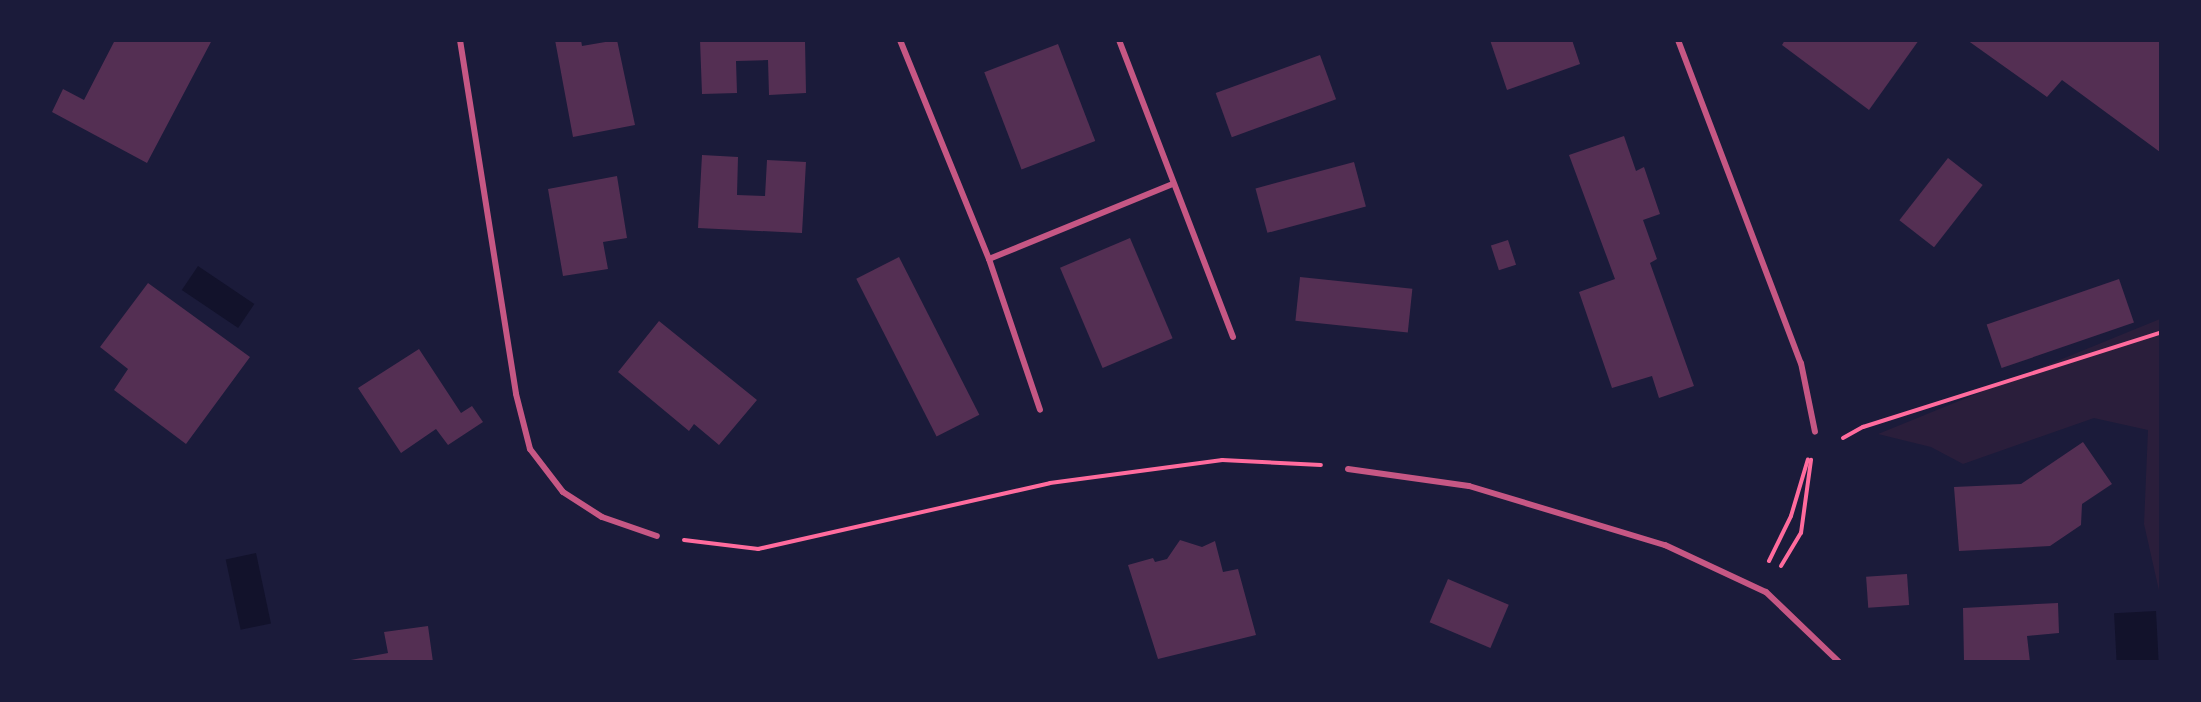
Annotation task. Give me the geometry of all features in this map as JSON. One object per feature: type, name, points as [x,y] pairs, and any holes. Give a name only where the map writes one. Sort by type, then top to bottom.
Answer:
[{"type":"street","points":[[460,40],[516,394],[530,449],[563,492],[602,517],[657,536]]},
{"type":"street","points":[[900,40],[989,259],[1040,410]]},
{"type":"street","points":[[1119,40],[1233,338]]},
{"type":"street","points":[[1678,40],[1801,363],[1815,432]]},
{"type":"street","points":[[989,259],[1173,184]]},
{"type":"street","points":[[1348,469],[1480,489],[1665,545],[1766,592],[1839,662]]},
{"type":"path","points":[[1832,445],[1863,427],[2160,333]]},
{"type":"path","points":[[1755,587],[1791,516],[1815,432]]},
{"type":"path","points":[[1766,592],[1801,533],[1815,432]]},
{"type":"path","points":[[657,536],[758,549],[1050,483],[1222,460],[1295,462],[1348,469]]},
{"type":"shaded area","points":[[198,266],[254,304],[238,328],[182,290]]},
{"type":"shaded area","points":[[2160,319],[2160,595],[2144,524],[2148,430],[2094,418],[1963,464],[1931,447],[1878,434]]},
{"type":"shaded area","points":[[256,553],[271,623],[241,630],[226,559]]},
{"type":"shaded area","points":[[2156,611],[2159,661],[2117,662],[2114,613]]},
{"type":"building","points":[[115,40],[212,40],[147,163],[52,112],[63,89],[84,100]]},
{"type":"building","points":[[555,40],[581,40],[582,46],[617,40],[635,125],[573,137]]},
{"type":"building","points":[[700,40],[805,40],[806,93],[769,95],[768,60],[736,61],[737,93],[702,94]]},
{"type":"building","points":[[1490,40],[1572,40],[1580,64],[1507,90]]},
{"type":"building","points":[[1785,40],[1919,40],[1869,110],[1782,45]]},
{"type":"building","points":[[1967,40],[2160,40],[2160,152],[2062,80],[2047,97]]},
{"type":"building","points":[[1058,44],[1095,141],[1022,169],[984,72]]},
{"type":"building","points":[[1320,55],[1336,99],[1232,137],[1216,93]]},
{"type":"building","points":[[1624,136],[1636,171],[1644,167],[1660,214],[1643,220],[1657,259],[1650,263],[1694,386],[1659,398],[1652,376],[1612,388],[1579,292],[1615,279],[1569,155]]},
{"type":"building","points":[[702,155],[738,157],[737,195],[765,196],[767,160],[806,162],[802,233],[698,228]]},
{"type":"building","points":[[1948,158],[1983,185],[1934,247],[1899,220]]},
{"type":"building","points":[[1354,162],[1366,206],[1267,233],[1255,188]]},
{"type":"building","points":[[617,176],[627,238],[603,242],[608,269],[563,276],[548,189]]},
{"type":"building","points":[[1130,238],[1173,338],[1103,368],[1060,268]]},
{"type":"building","points":[[1508,240],[1516,265],[1499,270],[1491,246]]},
{"type":"building","points":[[899,257],[979,415],[937,436],[856,279]]},
{"type":"building","points":[[1300,277],[1412,289],[1408,333],[1295,321]]},
{"type":"building","points":[[2119,279],[2134,322],[2002,368],[1987,325]]},
{"type":"building","points":[[148,283],[250,357],[186,444],[114,390],[128,369],[100,347]]},
{"type":"building","points":[[659,321],[757,400],[719,445],[694,424],[689,431],[618,372]]},
{"type":"building","points":[[419,349],[461,413],[472,406],[483,422],[448,445],[436,429],[401,453],[358,388]]},
{"type":"building","points":[[2083,442],[2112,484],[2082,504],[2081,525],[2050,546],[1959,551],[1954,487],[2021,484]]},
{"type":"building","points":[[1180,540],[1202,547],[1215,541],[1223,572],[1238,569],[1256,635],[1158,659],[1128,565],[1153,558],[1155,562],[1167,559]]},
{"type":"building","points":[[1907,574],[1909,605],[1868,608],[1866,577]]},
{"type":"building","points":[[1448,579],[1509,605],[1490,648],[1430,622]]},
{"type":"building","points":[[2058,603],[2059,633],[2027,636],[2030,662],[1964,662],[1963,608]]},
{"type":"building","points":[[428,626],[433,662],[340,662],[388,653],[384,632]]}]
